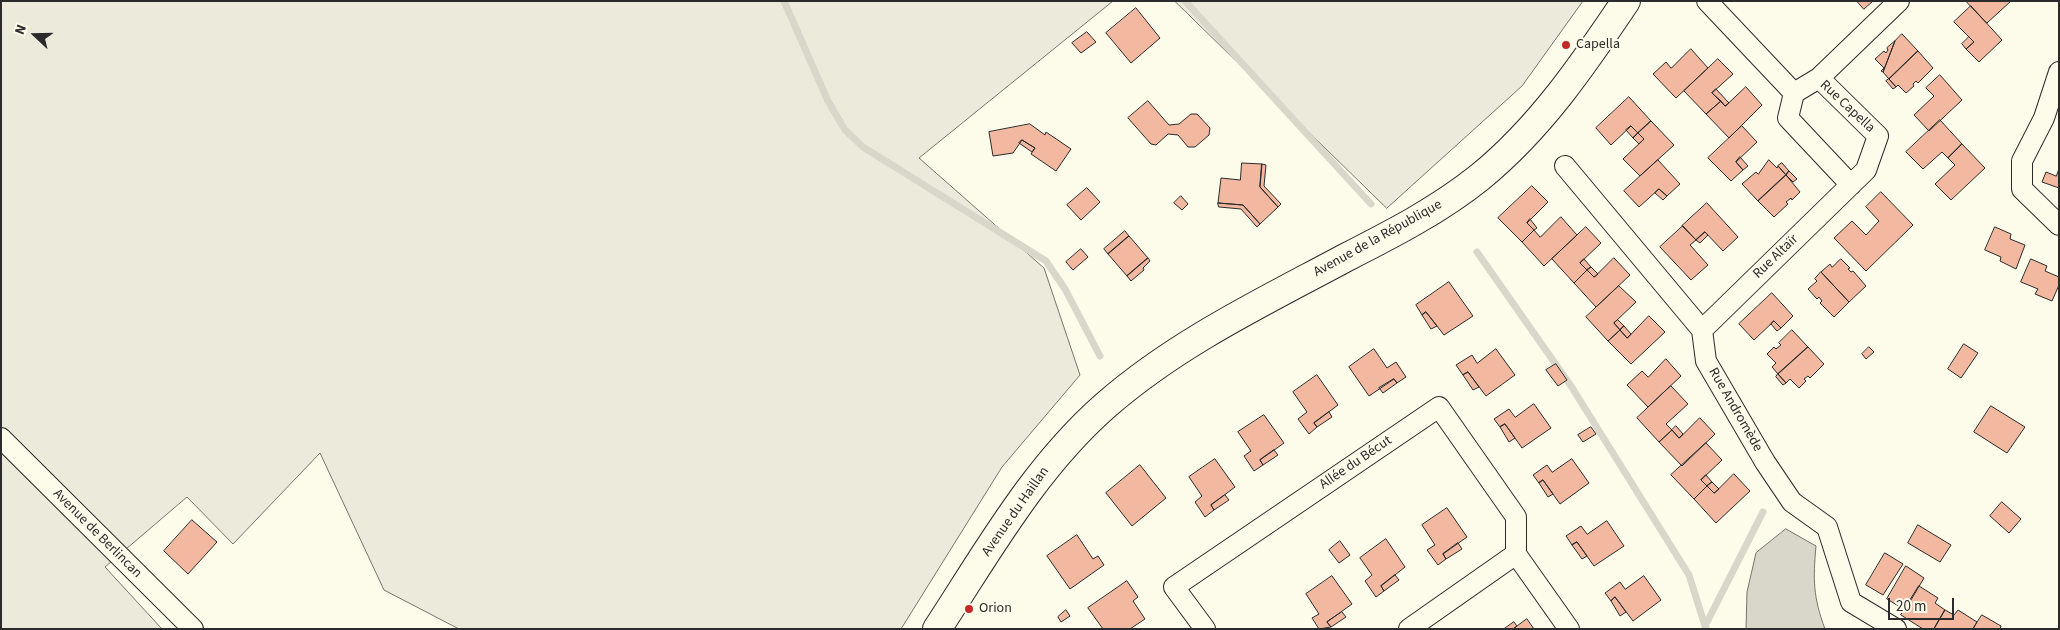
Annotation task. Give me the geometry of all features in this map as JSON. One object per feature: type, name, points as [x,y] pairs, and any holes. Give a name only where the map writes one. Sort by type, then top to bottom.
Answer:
[{"type":"street","name":"Avenue de la République","points":[[1107,405],[1181,349],[1222,324],[1419,219],[1480,177],[1514,146],[1558,97],[1626,1]]},
{"type":"street","points":[[1707,1],[1794,93],[1788,118],[1850,185]]},
{"type":"street","points":[[1819,78],[1899,1]]},
{"type":"street","points":[[2059,72],[2044,118],[2022,161],[2022,189],[2059,225]]},
{"type":"street","name":"Rue Capella","points":[[1794,93],[1819,78],[1878,136],[1866,170],[1850,185]]},
{"type":"street","points":[[1565,166],[1702,330]]},
{"type":"street","name":"Rue Altaïr","points":[[1702,330],[1850,185]]},
{"type":"street","name":"Rue Andromède","points":[[1702,330],[1706,361],[1765,462],[1792,502],[1827,527],[1851,602],[1896,629]]},
{"type":"street","name":"Avenue du Haillan","points":[[937,629],[1031,486],[1074,436],[1107,405]]},
{"type":"street","name":"Allée du Bécut","points":[[1205,629],[1174,587],[1439,408],[1516,516],[1516,554]]},
{"type":"street","name":"Avenue de Berlincan","points":[[1,438],[193,629]]},
{"type":"street","points":[[1409,629],[1516,554],[1569,629]]},
{"type":"shaded area","points":[[1,1],[1113,1],[919,158],[1044,268],[1080,375],[1002,467],[901,629],[459,629],[384,590],[320,453],[233,544],[187,497],[105,567],[162,629],[1,629]]},
{"type":"shaded area","points":[[1175,1],[1583,1],[1522,86],[1387,208]]},
{"type":"shaded area","points":[[1786,529],[1816,546],[1815,588],[1818,607],[1825,629],[1746,629],[1747,592],[1756,553]]},
{"type":"building","points":[[1857,1],[1873,1],[1864,9]]},
{"type":"building","points":[[1966,1],[2011,1],[1987,23]]},
{"type":"building","points":[[1971,6],[2002,40],[1979,62],[1966,49],[1974,42],[1954,22]]},
{"type":"building","points":[[1136,8],[1160,38],[1131,63],[1106,33]]},
{"type":"building","points":[[1087,32],[1096,42],[1081,53],[1072,43]]},
{"type":"building","points":[[1902,34],[1918,51],[1889,79],[1883,72],[1895,41]]},
{"type":"building","points":[[1969,37],[1974,42],[1966,49],[1962,44]]},
{"type":"building","points":[[1895,41],[1883,72],[1881,71],[1884,68],[1875,59],[1884,51],[1886,53],[1887,48]]},
{"type":"building","points":[[1691,49],[1708,68],[1676,98],[1653,74],[1666,62],[1671,68]]},
{"type":"building","points":[[1918,51],[1933,68],[1918,83],[1916,81],[1913,84],[1914,86],[1906,93],[1898,85],[1896,87],[1889,79]]},
{"type":"building","points":[[1718,59],[1733,74],[1712,93],[1721,101],[1706,114],[1684,91]]},
{"type":"building","points":[[1940,75],[1962,100],[1929,131],[1914,115],[1934,96],[1926,88]]},
{"type":"building","points":[[1889,79],[1896,87],[1893,89],[1886,81]]},
{"type":"building","points":[[1746,87],[1762,105],[1729,138],[1706,114],[1721,101],[1725,106]]},
{"type":"building","points":[[1716,89],[1729,103],[1725,106],[1712,93]]},
{"type":"building","points":[[1629,97],[1651,121],[1638,133],[1631,126],[1611,145],[1596,128]]},
{"type":"building","points":[[1148,101],[1169,125],[1179,124],[1191,114],[1197,114],[1210,128],[1209,135],[1195,147],[1188,147],[1178,135],[1168,134],[1156,145],[1151,144],[1128,118]]},
{"type":"building","points":[[1940,120],[1962,144],[1948,158],[1942,152],[1923,169],[1906,152]]},
{"type":"building","points":[[1651,121],[1674,145],[1640,176],[1623,159],[1644,139],[1638,133]]},
{"type":"building","points":[[1030,124],[1045,135],[1046,132],[1071,149],[1056,171],[1031,154],[1035,148],[1022,140],[1013,153],[993,156],[989,132]]},
{"type":"building","points":[[1631,126],[1638,133],[1633,138],[1626,130]]},
{"type":"building","points":[[1742,126],[1757,142],[1736,162],[1743,170],[1731,181],[1708,158]]},
{"type":"building","points":[[1638,133],[1644,139],[1639,144],[1633,138]]},
{"type":"building","points":[[1022,140],[1035,148],[1032,152],[1019,143]]},
{"type":"building","points":[[1962,144],[1985,168],[1951,200],[1935,184],[1955,165],[1948,158]]},
{"type":"building","points":[[1740,157],[1748,166],[1743,170],[1736,162]]},
{"type":"building","points":[[1658,160],[1680,184],[1667,196],[1659,189],[1639,207],[1624,191]]},
{"type":"building","points":[[1769,160],[1786,175],[1758,201],[1742,184],[1756,172],[1758,174]]},
{"type":"building","points":[[1242,163],[1262,164],[1260,187],[1278,207],[1260,224],[1243,205],[1218,203],[1221,178],[1240,180]]},
{"type":"building","points":[[1782,163],[1789,171],[1786,175],[1778,166]]},
{"type":"building","points":[[1262,164],[1266,165],[1264,186],[1281,204],[1278,207],[1260,187]]},
{"type":"building","points":[[2059,169],[2059,188],[2042,182],[2046,172],[2056,176]]},
{"type":"building","points":[[1789,171],[1797,179],[1793,182],[1786,175]]},
{"type":"building","points":[[1786,175],[1800,192],[1792,200],[1791,198],[1786,202],[1788,204],[1774,217],[1758,201]]},
{"type":"building","points":[[1532,186],[1548,202],[1527,223],[1534,230],[1522,242],[1498,218]]},
{"type":"building","points":[[1087,188],[1100,202],[1081,220],[1067,205]]},
{"type":"building","points":[[1659,189],[1667,196],[1663,200],[1655,193]]},
{"type":"building","points":[[1881,192],[1913,225],[1866,271],[1834,238],[1852,221],[1866,235],[1879,221],[1866,207]]},
{"type":"building","points":[[1181,196],[1188,204],[1182,210],[1174,203]]},
{"type":"building","points":[[1218,203],[1243,205],[1260,224],[1257,227],[1241,209],[1219,207]]},
{"type":"building","points":[[1707,203],[1738,237],[1723,251],[1705,232],[1696,240],[1682,226]]},
{"type":"building","points":[[1561,217],[1577,235],[1544,266],[1522,242],[1534,230],[1540,237]]},
{"type":"building","points":[[1530,219],[1537,228],[1534,230],[1527,223]]},
{"type":"building","points":[[1683,226],[1696,240],[1690,245],[1708,265],[1691,280],[1660,247]]},
{"type":"building","points":[[1586,227],[1601,243],[1580,263],[1587,270],[1574,283],[1552,259]]},
{"type":"building","points":[[1995,227],[2011,234],[2010,239],[2025,245],[2016,269],[2000,261],[2001,257],[1985,250]]},
{"type":"building","points":[[1125,231],[1129,236],[1108,254],[1104,249]]},
{"type":"building","points":[[1705,232],[1708,235],[1700,243],[1696,240]]},
{"type":"building","points":[[1129,236],[1148,258],[1127,276],[1108,254]]},
{"type":"building","points":[[1081,249],[1088,257],[1073,270],[1066,262]]},
{"type":"building","points":[[1148,258],[1150,261],[1143,268],[1144,270],[1131,281],[1127,276]]},
{"type":"building","points":[[1614,258],[1630,275],[1596,307],[1574,283],[1587,270],[1594,277]]},
{"type":"building","points":[[1584,259],[1591,267],[1587,270],[1580,263]]},
{"type":"building","points":[[1841,259],[1850,268],[1848,269],[1851,272],[1853,271],[1866,286],[1849,302],[1821,272],[1830,264],[1832,267]]},
{"type":"building","points":[[2031,259],[2047,266],[2045,271],[2059,277],[2059,285],[2052,301],[2035,294],[2038,289],[2021,282]]},
{"type":"building","points":[[1591,267],[1598,274],[1594,277],[1587,270]]},
{"type":"building","points":[[1821,272],[1849,302],[1834,317],[1820,303],[1822,301],[1819,297],[1817,299],[1808,289],[1817,281],[1815,279]]},
{"type":"building","points":[[1449,282],[1473,316],[1444,335],[1426,312],[1422,315],[1416,305]]},
{"type":"building","points":[[1619,286],[1636,302],[1614,323],[1620,330],[1608,341],[1586,317]]},
{"type":"building","points":[[1772,293],[1793,316],[1781,328],[1774,321],[1754,340],[1739,324]]},
{"type":"building","points":[[1426,312],[1437,326],[1431,329],[1422,315]]},
{"type":"building","points":[[1649,316],[1665,332],[1631,364],[1608,341],[1620,330],[1627,338]]},
{"type":"building","points":[[1618,320],[1624,326],[1620,330],[1614,323]]},
{"type":"building","points":[[1774,321],[1781,328],[1777,331],[1771,324]]},
{"type":"building","points":[[1624,326],[1631,334],[1627,338],[1620,330]]},
{"type":"building","points":[[1792,330],[1808,347],[1778,374],[1772,367],[1776,363],[1767,354],[1774,347],[1776,349],[1781,345],[1779,343]]},
{"type":"building","points":[[1964,344],[1978,353],[1961,378],[1948,369]]},
{"type":"building","points":[[1808,347],[1824,364],[1810,378],[1808,376],[1804,379],[1806,381],[1799,388],[1790,379],[1786,383],[1778,374]]},
{"type":"building","points":[[1869,347],[1874,352],[1866,359],[1862,354]]},
{"type":"building","points":[[1374,349],[1387,368],[1396,362],[1406,377],[1397,383],[1394,379],[1369,396],[1349,367]]},
{"type":"building","points":[[1496,349],[1515,375],[1486,396],[1468,372],[1463,375],[1456,365],[1472,355],[1477,363]]},
{"type":"building","points":[[1666,359],[1681,376],[1648,407],[1627,385],[1642,371],[1648,377]]},
{"type":"building","points":[[1556,364],[1567,380],[1558,386],[1546,370]]},
{"type":"building","points":[[1468,372],[1479,387],[1473,390],[1463,375]]},
{"type":"building","points":[[1778,374],[1786,383],[1783,385],[1776,377]]},
{"type":"building","points":[[1317,375],[1338,405],[1314,423],[1317,427],[1309,434],[1298,419],[1307,412],[1293,392]]},
{"type":"building","points":[[1394,379],[1397,383],[1383,393],[1379,388]]},
{"type":"building","points":[[1671,386],[1688,404],[1666,424],[1672,430],[1659,442],[1637,418]]},
{"type":"building","points":[[1534,404],[1551,428],[1522,448],[1505,424],[1500,427],[1494,419],[1509,409],[1515,417]]},
{"type":"building","points":[[1991,406],[2025,427],[2007,453],[1974,432]]},
{"type":"building","points":[[1329,412],[1332,417],[1317,427],[1314,423]]},
{"type":"building","points":[[1264,415],[1284,443],[1260,460],[1263,465],[1254,471],[1244,456],[1251,451],[1238,432]]},
{"type":"building","points":[[1700,418],[1715,434],[1682,466],[1659,442],[1672,430],[1679,438]]},
{"type":"building","points":[[1505,424],[1515,438],[1509,442],[1500,427]]},
{"type":"building","points":[[1676,426],[1683,434],[1679,438],[1672,430]]},
{"type":"building","points":[[1591,427],[1596,434],[1583,442],[1578,435]]},
{"type":"building","points":[[1706,443],[1722,460],[1701,480],[1707,486],[1694,499],[1671,475]]},
{"type":"building","points":[[1274,450],[1278,455],[1263,465],[1260,460]]},
{"type":"building","points":[[1215,459],[1235,487],[1211,505],[1214,510],[1205,517],[1195,502],[1202,496],[1189,477]]},
{"type":"building","points":[[1572,459],[1589,483],[1560,504],[1543,480],[1539,483],[1533,475],[1547,465],[1552,472]]},
{"type":"building","points":[[1140,465],[1166,498],[1132,526],[1106,493]]},
{"type":"building","points":[[1734,474],[1750,491],[1716,523],[1694,499],[1707,486],[1714,493]]},
{"type":"building","points":[[1706,475],[1712,482],[1707,486],[1701,480]]},
{"type":"building","points":[[1543,480],[1553,494],[1548,497],[1539,483]]},
{"type":"building","points":[[1712,482],[1719,489],[1714,493],[1707,486]]},
{"type":"building","points":[[1225,495],[1229,500],[1214,510],[1211,505]]},
{"type":"building","points":[[2002,502],[2021,519],[2009,533],[1990,516]]},
{"type":"building","points":[[1447,508],[1467,537],[1443,554],[1446,559],[1438,565],[1427,550],[1435,545],[1422,525]]},
{"type":"building","points":[[192,520],[217,542],[188,574],[164,551]]},
{"type":"building","points":[[1607,521],[1624,546],[1594,566],[1577,542],[1572,545],[1566,536],[1581,526],[1587,534]]},
{"type":"building","points":[[1918,525],[1951,545],[1940,562],[1908,543]]},
{"type":"building","points":[[1077,535],[1093,559],[1098,556],[1104,565],[1070,589],[1047,556]]},
{"type":"building","points":[[1386,539],[1405,567],[1381,586],[1384,591],[1376,597],[1365,581],[1372,575],[1360,558]]},
{"type":"building","points":[[1340,541],[1350,555],[1339,563],[1329,550]]},
{"type":"building","points":[[1577,542],[1587,556],[1582,559],[1572,545]]},
{"type":"building","points":[[1458,543],[1462,549],[1446,559],[1443,554]]},
{"type":"building","points":[[1885,553],[1903,564],[1883,595],[1866,585]]},
{"type":"building","points":[[1906,566],[1924,578],[1905,610],[1887,599]]},
{"type":"building","points":[[1395,575],[1399,580],[1384,591],[1381,586]]},
{"type":"building","points":[[1332,576],[1352,604],[1327,622],[1331,627],[1319,629],[1312,618],[1319,614],[1306,594]]},
{"type":"building","points":[[1644,576],[1661,600],[1633,621],[1615,597],[1611,601],[1605,593],[1620,582],[1625,589]]},
{"type":"building","points":[[1127,581],[1138,597],[1133,601],[1145,619],[1130,629],[1103,629],[1088,608]]},
{"type":"building","points":[[1919,586],[1938,598],[1935,603],[1945,610],[1934,629],[1923,629],[1901,615]]},
{"type":"building","points":[[1615,597],[1626,612],[1620,616],[1611,601]]},
{"type":"building","points":[[1066,610],[1070,616],[1061,622],[1058,617]]},
{"type":"building","points":[[1945,610],[1954,615],[1958,610],[1977,622],[1973,629],[1934,629]]},
{"type":"building","points":[[1342,612],[1346,617],[1331,627],[1327,622]]},
{"type":"building","points":[[1982,615],[2001,626],[2000,629],[1973,629]]},
{"type":"building","points":[[1527,619],[1534,629],[1513,629],[1517,626]]},
{"type":"building","points":[[1514,622],[1517,626],[1513,629],[1504,629]]},
{"type":"waterway","points":[[784,1],[828,101],[845,130],[863,147],[1046,261],[1065,289],[1100,356]]},
{"type":"waterway","points":[[1185,1],[1371,204]]},
{"type":"waterway","points":[[1477,252],[1571,386],[1689,575],[1705,626]]},
{"type":"waterway","points":[[1706,628],[1705,626],[1763,512]]},
{"type":"place","name":"Capella","points":[[1566,45]]},
{"type":"place","name":"Orion","points":[[969,609]]}]
